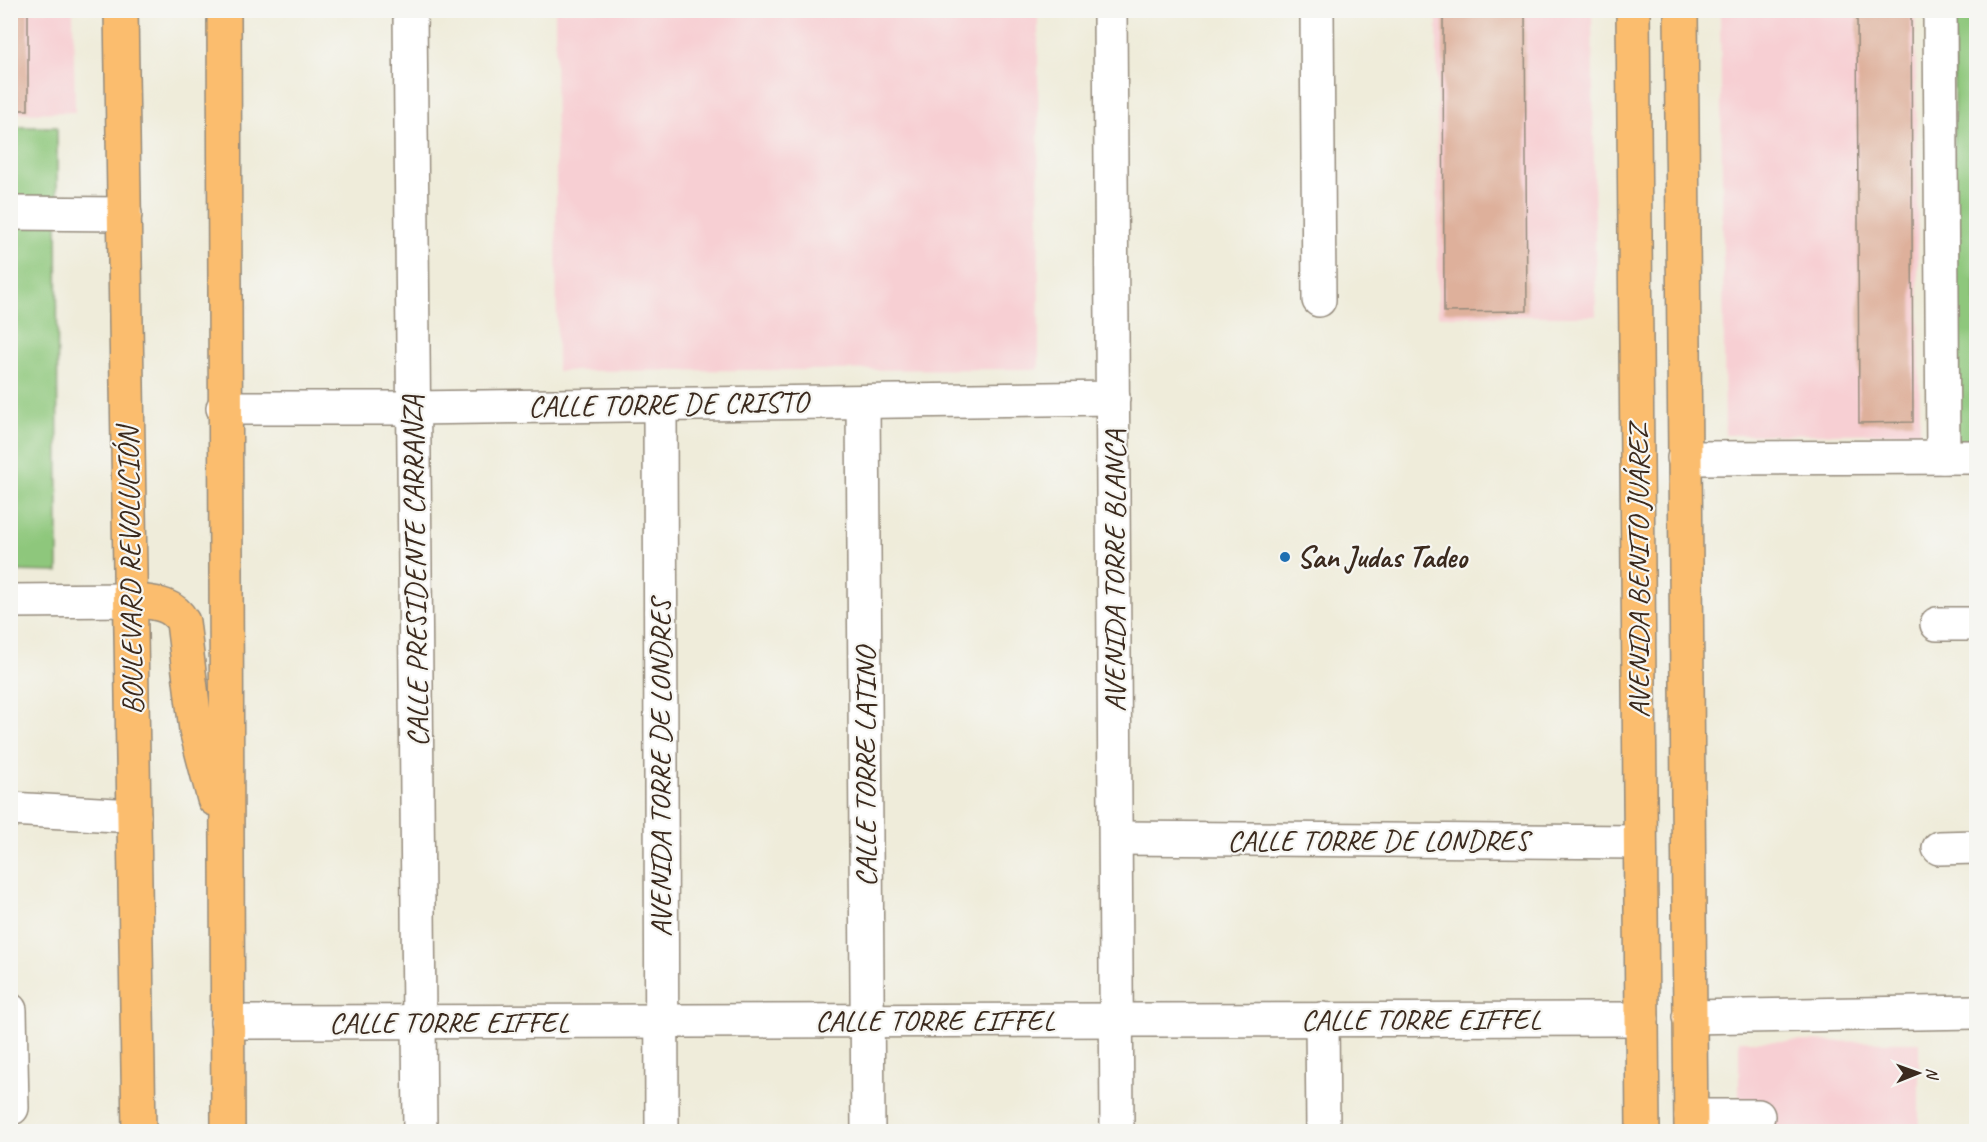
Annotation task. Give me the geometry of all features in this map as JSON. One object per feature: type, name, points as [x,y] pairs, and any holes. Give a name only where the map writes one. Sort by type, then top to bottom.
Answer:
[{"type":"main road","name":"BOULEVARD REVOLUCIÓN","points":[[121,10],[139,1131]]},
{"type":"main road","points":[[224,10],[223,408],[228,1131]]},
{"type":"main road","name":"AVENIDA BENITO JUÁREZ","points":[[1633,10],[1643,1131]]},
{"type":"main road","name":"AVENIDA BENITO JUÁREZ","points":[[1682,10],[1691,1124]]},
{"type":"main road","points":[[1636,201],[1649,249],[1653,277],[1664,423],[1673,448],[1684,458]]},
{"type":"main road","points":[[130,600],[167,605],[177,610],[183,622],[196,730],[226,838]]},
{"type":"street","name":"CALLE PRESIDENTE CARRANZA","points":[[410,10],[420,1131]]},
{"type":"street","name":"AVENIDA TORRE BLANCA","points":[[1110,10],[1117,1131]]},
{"type":"street","points":[[1317,10],[1319,300]]},
{"type":"street","points":[[1940,10],[1943,457]]},
{"type":"street","points":[[10,213],[125,214]]},
{"type":"street","name":"CALLE TORRE DE CRISTO","points":[[223,408],[413,408],[1113,398]]},
{"type":"street","name":"CALLE TORRE LATINO","points":[[863,402],[868,1131]]},
{"type":"street","name":"AVENIDA TORRE DE LONDRES","points":[[660,405],[662,1131]]},
{"type":"street","points":[[1684,458],[1977,457]]},
{"type":"street","points":[[10,601],[130,600]]},
{"type":"street","points":[[1937,624],[1977,624]]},
{"type":"street","points":[[10,809],[134,816]]},
{"type":"street","name":"CALLE TORRE DE LONDRES","points":[[1116,838],[1639,842]]},
{"type":"street","points":[[1939,848],[1977,847]]},
{"type":"street","points":[[10,1010],[12,1108]]},
{"type":"street","points":[[1689,1017],[1977,1012]]},
{"type":"street","name":"CALLE TORRE EIFFEL","points":[[227,1022],[1642,1018]]},
{"type":"street","points":[[1322,1019],[1323,1131]]},
{"type":"street","points":[[1691,1124],[1758,1116]]},
{"type":"shaded area","points":[[10,11],[73,11],[75,112],[11,113]]},
{"type":"shaded area","points":[[555,11],[1038,11],[1039,369],[557,371]]},
{"type":"shaded area","points":[[1437,11],[1592,11],[1596,316],[1438,316]]},
{"type":"shaded area","points":[[1720,11],[1915,11],[1920,433],[1725,435]]},
{"type":"shaded area","points":[[1739,1041],[1919,1042],[1919,1131],[1739,1131]]},
{"type":"green space","points":[[1954,11],[1976,11],[1976,444],[1954,444]]},
{"type":"green space","points":[[11,127],[57,127],[58,572],[11,571]]},
{"type":"building","points":[[10,10],[28,10],[28,110],[10,110]]},
{"type":"building","points":[[1443,10],[1525,10],[1527,311],[1444,312]]},
{"type":"building","points":[[1857,10],[1911,10],[1913,422],[1859,423]]},
{"type":"place","name":"San Judas Tadeo","points":[[1285,557]]}]
